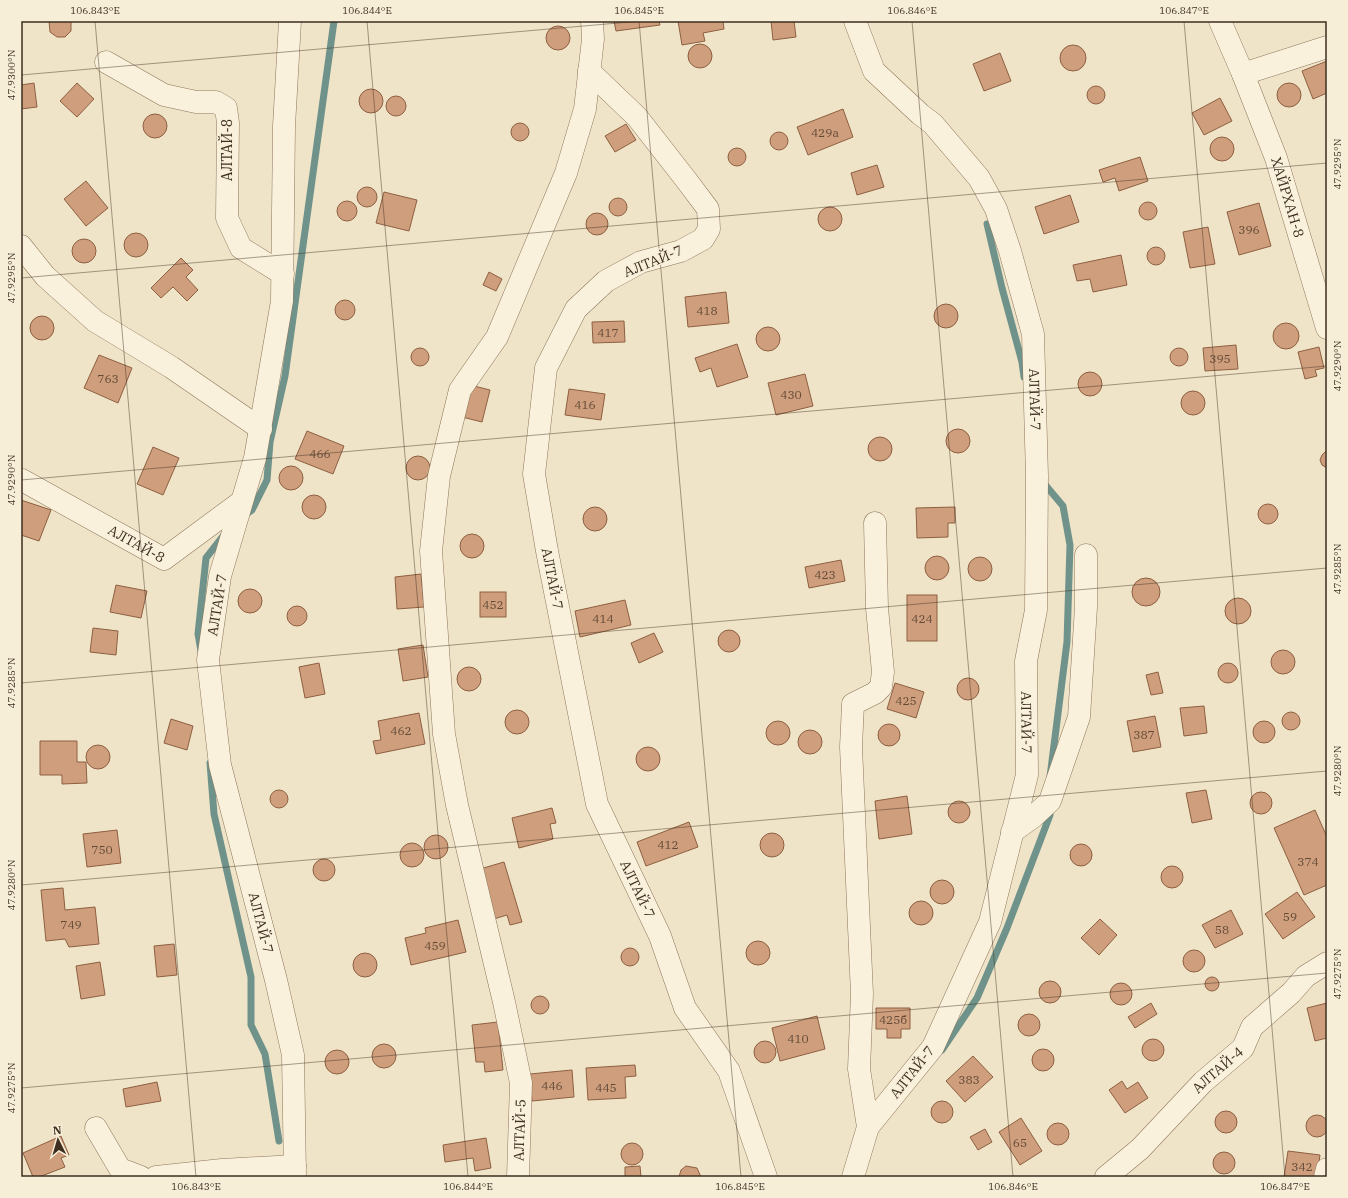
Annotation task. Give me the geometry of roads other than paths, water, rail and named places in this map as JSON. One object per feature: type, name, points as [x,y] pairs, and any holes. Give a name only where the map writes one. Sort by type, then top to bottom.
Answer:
[{"type":"street","points":[[241,502],[255,458],[261,429],[282,301],[284,126],[290,21]]},
{"type":"street","points":[[589,71],[592,21]]},
{"type":"street","name":"АЛТАЙ-7","points":[[853,1177],[868,1127],[932,1047],[990,922],[1027,775],[1026,661],[1036,610],[1037,476],[1033,334],[1010,251],[996,210],[979,178],[933,124],[920,114],[874,71],[855,21]]},
{"type":"street","name":"ХАЙРХАН-8","points":[[1220,21],[1243,74],[1276,158],[1327,325]]},
{"type":"street","points":[[1243,74],[1327,47]]},
{"type":"street","name":"АЛТАЙ-8","points":[[106,62],[164,95],[196,102],[216,102],[226,108],[228,123],[227,218],[241,248],[283,274]]},
{"type":"street","name":"АЛТАЙ-5","points":[[518,1177],[521,1083],[504,1002],[457,805],[444,734],[431,551],[439,476],[460,390],[497,337],[566,172],[585,109],[589,71]]},
{"type":"street","name":"АЛТАЙ-7","points":[[589,71],[637,117],[687,181],[708,209],[709,228],[703,239],[680,251],[642,262],[606,281],[576,309],[546,368],[534,474],[547,551],[597,804],[660,936],[685,1008],[729,1071],[766,1177]]},
{"type":"street","points":[[21,246],[45,276],[95,321],[171,367],[261,429]]},
{"type":"street","name":"АЛТАЙ-8","points":[[22,480],[164,559],[241,502]]},
{"type":"street","name":"АЛТАЙ-7","points":[[156,1177],[222,1170],[295,1171],[293,1055],[276,980],[220,765],[208,660],[220,576],[241,502]]},
{"type":"street","name":"АЛТАЙ-7","points":[[868,1127],[859,1069],[862,986],[851,747],[853,704],[875,693],[881,687],[883,672],[877,608],[875,523]]},
{"type":"street","points":[[1012,832],[1033,817],[1050,801],[1079,716],[1086,607],[1086,555]]},
{"type":"street","name":"АЛТАЙ-4","points":[[1106,1177],[1140,1149],[1203,1082],[1243,1048],[1252,1027],[1291,993],[1306,976],[1327,963]]},
{"type":"street","points":[[96,1128],[120,1168],[141,1177]]},
{"type":"street","points":[[1326,1177],[1327,1169]]},
{"type":"waterway","points":[[244,516],[252,510],[267,480],[270,442],[285,376],[334,21]]},
{"type":"waterway","points":[[987,224],[1022,362],[1024,377]]},
{"type":"waterway","points":[[1042,481],[1063,506],[1070,545],[1067,642],[1050,777]]},
{"type":"waterway","points":[[201,651],[198,634],[206,558],[224,535]]},
{"type":"waterway","points":[[210,763],[214,814],[251,977],[251,1025],[265,1054],[279,1141]]},
{"type":"waterway","points":[[942,1050],[977,998],[1007,928],[1050,815],[1050,807]]}]
